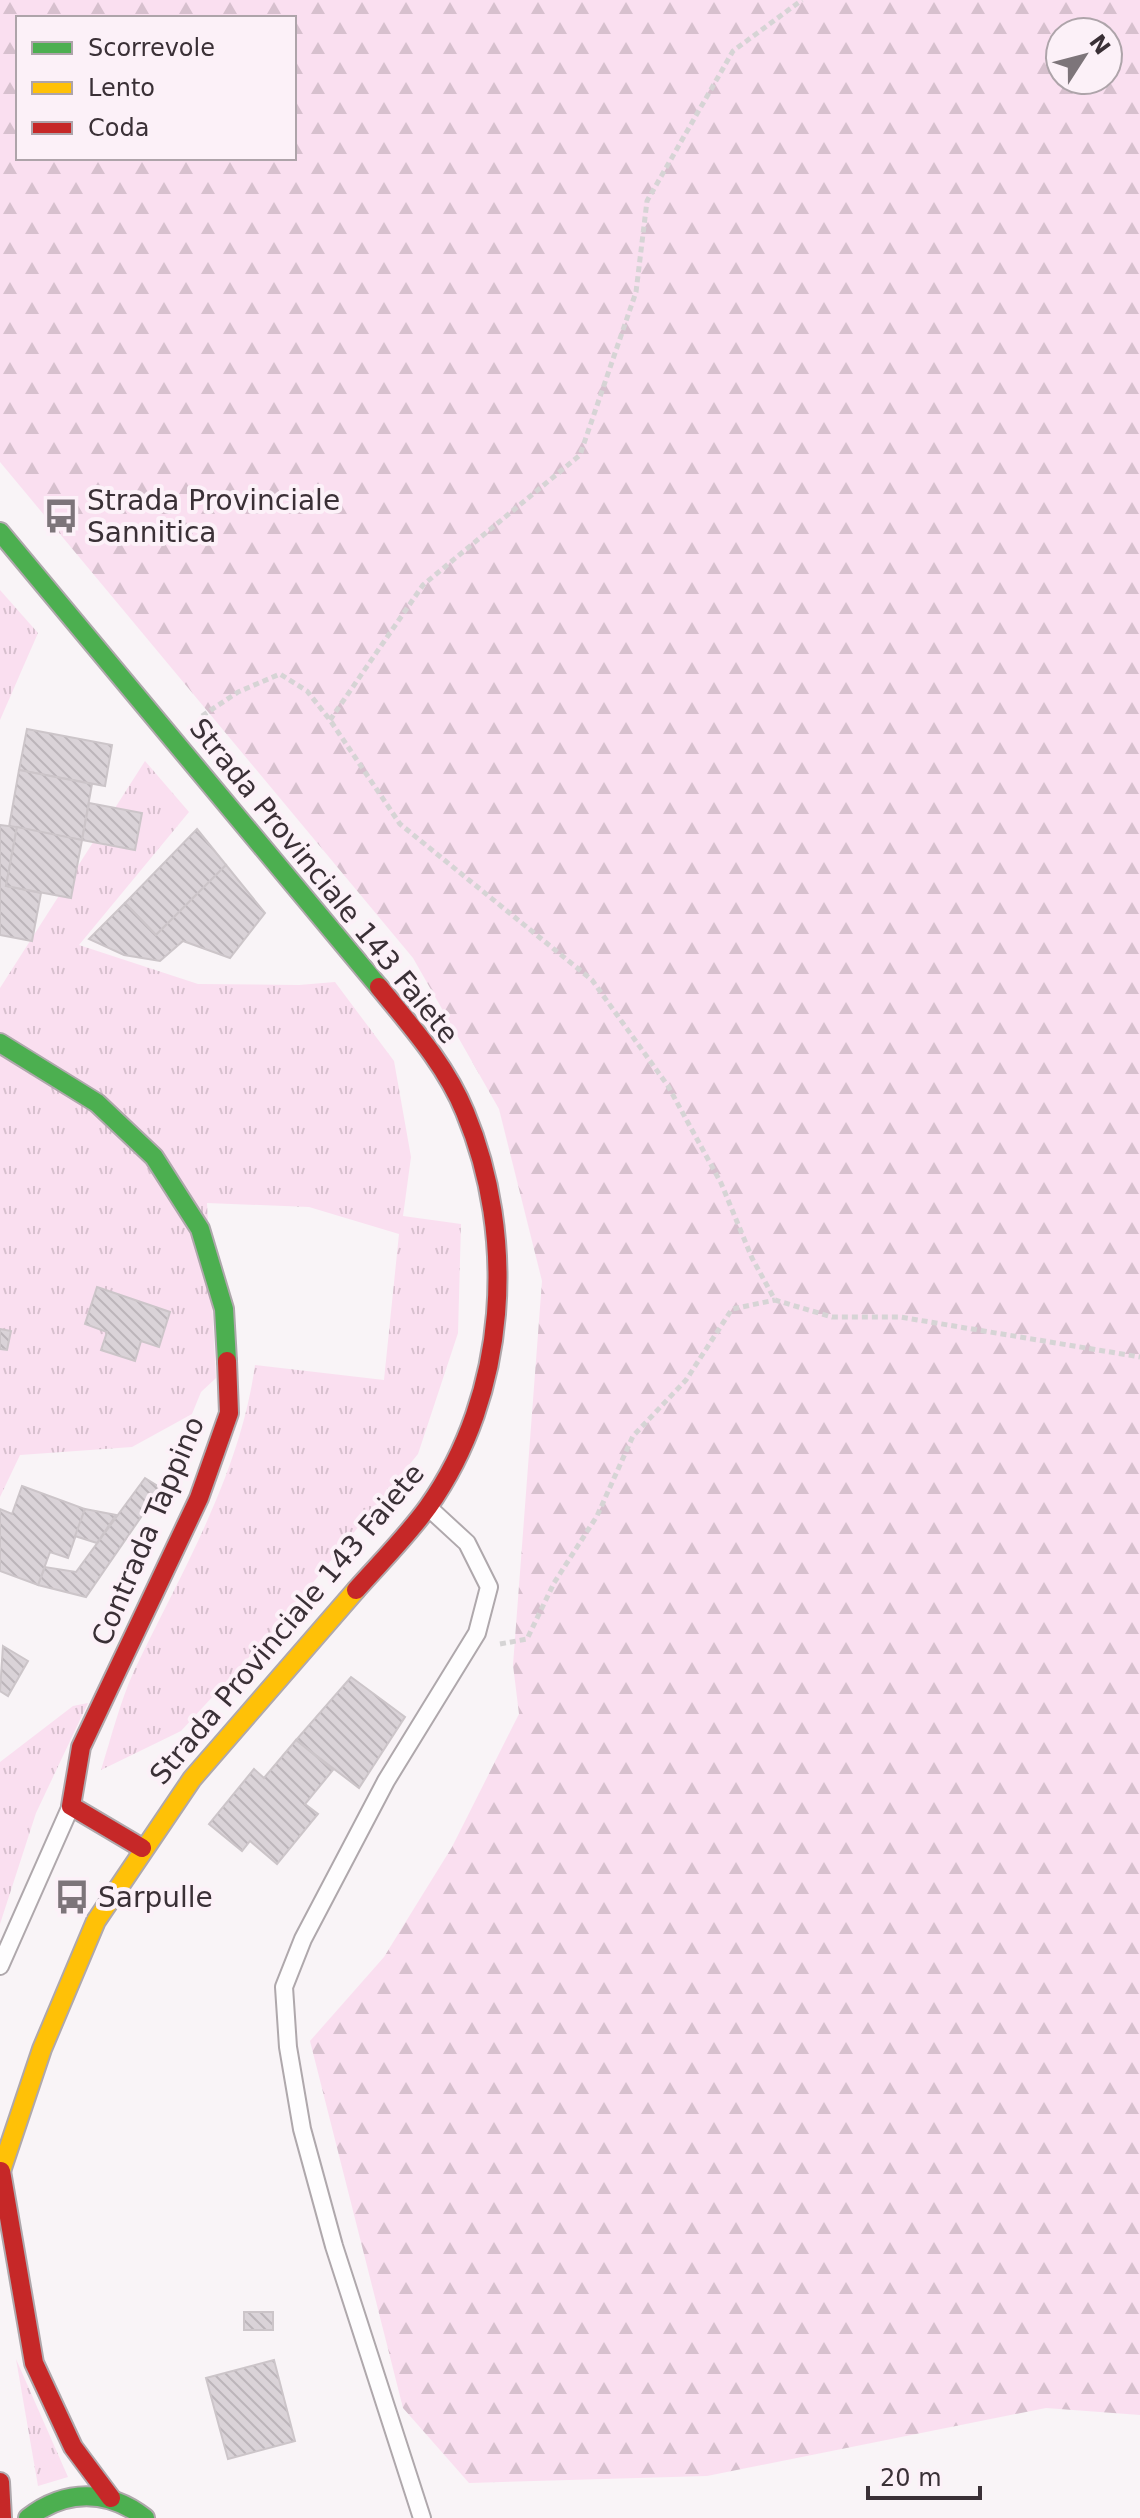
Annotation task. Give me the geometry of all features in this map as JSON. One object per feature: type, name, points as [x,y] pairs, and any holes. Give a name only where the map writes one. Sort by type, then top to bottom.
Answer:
[{"type":"main road","name":"Strada Provinciale 143 Faiete","points":[[0,532],[417,1033],[464,1110],[490,1181],[500,1248],[499,1313],[488,1370],[449,1474],[428,1507],[192,1779],[142,1848],[96,1921],[42,2049],[0,2172],[34,2363],[73,2447],[111,2498],[145,2518]]},
{"type":"main road","name":"Contrada Tappino","points":[[0,1043],[97,1103],[154,1157],[200,1229],[224,1309],[229,1413],[199,1498],[81,1747],[71,1806]]},
{"type":"main road","points":[[71,1806],[142,1848]]},
{"type":"main road","points":[[0,2482],[2,2518]]},
{"type":"main road","name":"Strada Provinciale 143 Faiete","points":[[28,2518],[61,2498],[77,2495],[111,2498]]},
{"type":"lane","points":[[422,2518],[334,2246],[302,2129],[288,2047],[284,1987],[303,1939],[386,1781],[477,1633],[489,1587],[467,1543],[428,1507]]},
{"type":"lane","points":[[2,1963],[71,1806]]},
{"type":"path","points":[[330,720],[423,585],[580,455],[636,292],[647,201],[733,51],[802,0]]},
{"type":"path","points":[[174,739],[238,692],[280,674],[307,691],[400,824],[592,980],[668,1086],[721,1183],[752,1258],[775,1300]]},
{"type":"path","points":[[477,1633],[498,1645],[527,1639],[554,1583],[597,1516],[633,1436],[686,1380],[732,1309],[775,1300],[832,1317],[900,1317],[1140,1357]]},
{"type":"green space","points":[[0,0],[1140,0],[1140,2415],[1046,2408],[707,2476],[469,2483],[403,2408],[310,2041],[384,1957],[452,1847],[519,1714],[513,1665],[542,1281],[499,1109],[413,958],[0,462]]},
{"type":"green space","points":[[0,590],[38,633],[0,720]]},
{"type":"green space","points":[[145,761],[189,812],[79,945],[198,984],[299,985],[335,982],[394,1061],[411,1157],[403,1216],[461,1224],[458,1333],[418,1454],[275,1629],[181,1731],[101,1770],[134,1671],[223,1484],[247,1406],[255,1365],[384,1380],[399,1234],[309,1207],[207,1203],[216,1378],[201,1392],[192,1414],[132,1447],[20,1455],[0,1497],[0,988]]},
{"type":"green space","points":[[88,1703],[36,1813],[0,1924],[0,1762],[73,1706]]},
{"type":"green space","points":[[16,2359],[68,2477],[38,2486]]},
{"type":"building","points":[[27,729],[112,745],[105,786],[19,770]]},
{"type":"building","points":[[19,770],[92,784],[82,840],[9,827]]},
{"type":"building","points":[[89,803],[142,813],[135,850],[82,840]]},
{"type":"building","points":[[0,825],[17,827],[6,886],[41,893],[32,941],[0,935]]},
{"type":"building","points":[[17,827],[82,840],[71,898],[6,886]]},
{"type":"building","points":[[197,829],[226,865],[156,935],[125,903]]},
{"type":"building","points":[[226,865],[265,913],[230,958],[183,941],[160,961],[124,955],[89,939],[125,903],[156,935]]},
{"type":"building","points":[[97,1287],[170,1312],[159,1347],[141,1341],[135,1361],[101,1350],[107,1332],[85,1324]]},
{"type":"building","points":[[0,1329],[11,1331],[7,1350],[0,1349]]},
{"type":"building","points":[[145,1478],[161,1488],[86,1597],[38,1585],[45,1567],[76,1572]]},
{"type":"building","points":[[22,1486],[85,1509],[68,1558],[50,1552],[38,1585],[0,1571],[0,1509],[12,1514]]},
{"type":"building","points":[[85,1509],[116,1515],[97,1543],[75,1536]]},
{"type":"building","points":[[3,1646],[28,1661],[8,1696],[0,1691]]},
{"type":"building","points":[[351,1677],[405,1717],[359,1788],[296,1740]]},
{"type":"building","points":[[296,1740],[333,1770],[305,1804],[318,1814],[277,1864],[250,1841],[242,1851],[209,1824],[254,1769],[264,1778]]},
{"type":"building","points":[[244,2312],[273,2312],[273,2330],[244,2330]]},
{"type":"building","points":[[274,2360],[295,2441],[228,2459],[206,2378]]},
{"type":"traffic: fast","points":[[0,532],[379,987]]},
{"type":"traffic: fast","points":[[0,1043],[97,1103],[154,1157],[200,1229],[224,1309],[227,1361]]},
{"type":"traffic: fast","points":[[28,2518],[57,2502],[86,2496],[116,2502],[145,2518]]},
{"type":"traffic: slow","points":[[0,2174],[42,2049],[96,1921],[192,1779],[356,1590]]},
{"type":"traffic: jam","points":[[356,1590],[420,1518],[455,1463],[475,1415],[489,1365],[496,1314],[497,1262],[492,1211],[482,1160],[465,1112],[438,1062],[379,987]]},
{"type":"traffic: jam","points":[[142,1848],[71,1806],[81,1747],[199,1498],[229,1413],[227,1361]]},
{"type":"traffic: jam","points":[[1,2171],[34,2363],[73,2447],[111,2498]]},
{"type":"traffic: jam","points":[[0,2482],[2,2518]]},
{"type":"place","name":"Strada Provinciale Sannitica","points":[[61,516]]},
{"type":"place","name":"Sarpulle","points":[[72,1897]]}]
